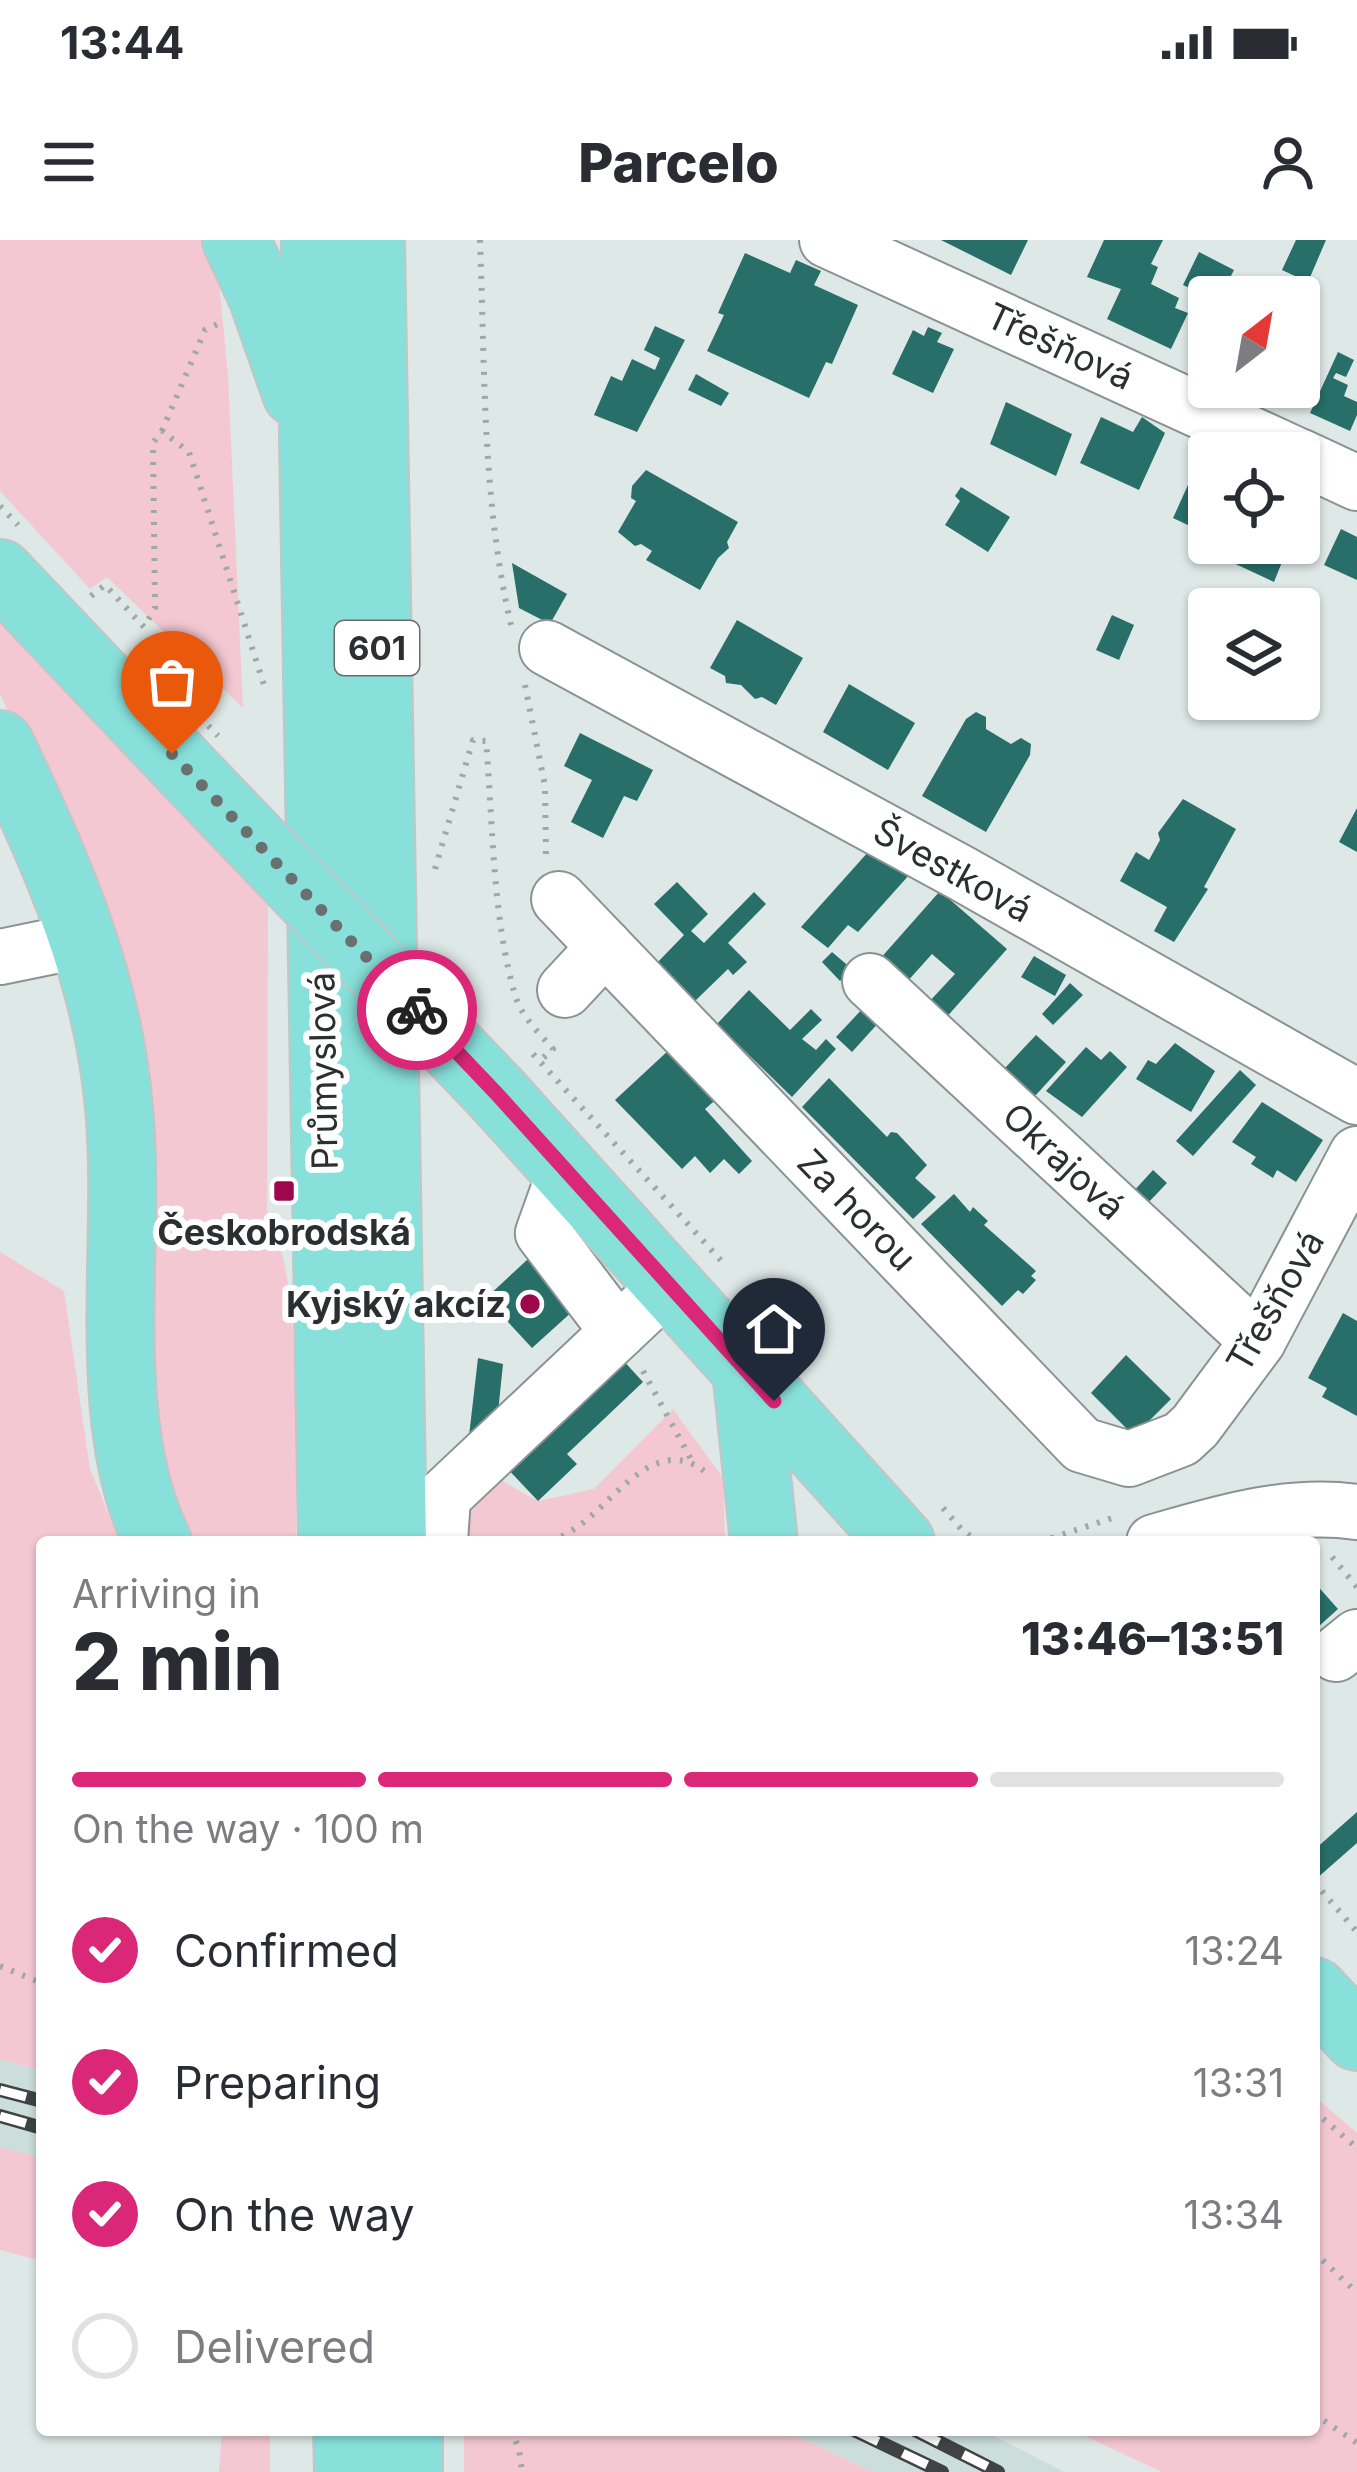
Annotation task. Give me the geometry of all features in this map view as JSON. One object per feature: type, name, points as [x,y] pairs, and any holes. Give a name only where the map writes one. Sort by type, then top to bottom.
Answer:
[{"type":"main road","points":[[236,240],[262,296],[313,441]]},
{"type":"main road","name":"Průmyslová","points":[[315,240],[313,441],[332,1536]]},
{"type":"main road","name":"Průmyslová","points":[[371,240],[393,1536]]},
{"type":"main road","points":[[0,573],[566,1169],[679,1254],[746,1370],[922,1525]]},
{"type":"main road","points":[[0,745],[50,848],[105,1016],[119,1107],[128,1455],[136,1490],[155,1536]]},
{"type":"main road","points":[[746,1370],[763,1536]]},
{"type":"main road","points":[[391,1415],[422,1536]]},
{"type":"main road","points":[[1320,1997],[1357,2037]]},
{"type":"main road","points":[[346,2436],[347,2472]]},
{"type":"street","name":"Třešňová","points":[[827,240],[1248,432]]},
{"type":"street","name":"Třešňová","points":[[1320,465],[1357,483]]},
{"type":"street","name":"Švestková","points":[[526,648],[963,874],[1357,1096]]},
{"type":"street","name":"Za horou","points":[[552,881],[605,947],[1082,1445],[1129,1459],[1181,1439]]},
{"type":"street","points":[[0,956],[83,940]]},
{"type":"street","points":[[565,990],[605,947]]},
{"type":"street","name":"Okrajová","points":[[870,981],[1258,1340]]},
{"type":"street","name":"Třešňová","points":[[1181,1439],[1210,1408],[1258,1340],[1357,1154]]},
{"type":"street","points":[[566,1169],[543,1233],[618,1332]]},
{"type":"street","points":[[440,1536],[443,1497],[618,1332],[679,1254]]},
{"type":"street","points":[[1176,1536],[1249,1516],[1299,1510],[1341,1531]]},
{"type":"path","points":[[480,240],[496,564],[526,648],[552,881]]},
{"type":"path","points":[[88,598],[105,585],[144,627],[155,608],[153,443],[205,329],[234,317]]},
{"type":"path","points":[[162,430],[189,452],[270,703]]},
{"type":"path","points":[[430,886],[472,740],[486,741],[501,914],[515,997],[553,1048],[542,1059],[679,1254]]},
{"type":"path","points":[[618,1332],[693,1462],[714,1479]]},
{"type":"path","points":[[560,1536],[590,1518],[629,1477],[660,1462],[693,1462]]},
{"type":"path","points":[[922,1525],[970,1536]]},
{"type":"path","points":[[1341,1531],[1357,1587]]},
{"type":"path","points":[[1320,1889],[1357,1932]]},
{"type":"path","points":[[0,1966],[36,1981]]},
{"type":"path","points":[[1320,2116],[1357,2148]]},
{"type":"path","points":[[1320,2258],[1357,2293]]},
{"type":"path","points":[[1320,2418],[1357,2444]]},
{"type":"path","points":[[514,2436],[522,2472]]},
{"type":"shaded area","points":[[0,240],[215,240],[228,375],[243,708],[107,577],[90,589],[0,491]]},
{"type":"shaded area","points":[[0,622],[268,900],[267,1223],[279,1244],[292,1323],[296,1536],[182,1536],[166,1503],[62,825],[0,694]]},
{"type":"shaded area","points":[[0,1252],[64,1291],[90,1469],[118,1536],[36,1536],[36,2069],[0,2059]]},
{"type":"shaded area","points":[[673,1409],[723,1478],[725,1536],[462,1536],[451,1502],[491,1475],[538,1501],[594,1489]]},
{"type":"shaded area","points":[[0,2059],[36,2069],[36,2156],[0,2147]]},
{"type":"shaded area","points":[[1320,2101],[1357,2133],[1357,2472],[1162,2472],[1085,2436],[1320,2436]]},
{"type":"shaded area","points":[[0,2147],[36,2156],[36,2259],[0,2250]]},
{"type":"shaded area","points":[[222,2436],[270,2436],[270,2472],[219,2472]]},
{"type":"shaded area","points":[[464,2436],[797,2436],[873,2472],[464,2472]]},
{"type":"shaded area","points":[[797,2436],[995,2436],[1064,2472],[873,2472]]},
{"type":"building","points":[[941,240],[1028,240],[1011,275]]},
{"type":"building","points":[[1104,240],[1163,240],[1151,264],[1158,267],[1151,284],[1179,298],[1175,308],[1188,313],[1171,349],[1107,319],[1121,289],[1087,277]]},
{"type":"building","points":[[1296,240],[1326,240],[1311,276],[1282,270]]},
{"type":"building","points":[[1199,252],[1234,270],[1231,276],[1188,276],[1188,287],[1183,285]]},
{"type":"building","points":[[745,253],[790,273],[796,260],[821,271],[814,285],[858,305],[832,364],[826,362],[809,398],[707,351]]},
{"type":"building","points":[[655,326],[685,340],[637,432],[594,415],[611,376],[622,381],[632,359],[655,370],[660,358],[644,350]]},
{"type":"building","points":[[928,327],[942,333],[937,342],[954,349],[933,393],[892,374],[913,330],[924,336]]},
{"type":"building","points":[[1338,352],[1354,360],[1346,377],[1336,373],[1333,378],[1348,385],[1344,396],[1357,402],[1350,431],[1310,413],[1320,408],[1320,391]]},
{"type":"building","points":[[696,374],[729,393],[721,406],[688,390]]},
{"type":"building","points":[[1006,402],[1072,434],[1056,476],[990,444]]},
{"type":"building","points":[[1101,417],[1133,432],[1142,417],[1165,433],[1139,490],[1080,463]]},
{"type":"building","points":[[646,470],[738,522],[727,542],[729,548],[700,590],[646,560],[652,551],[641,544],[635,546],[618,532],[636,501],[631,498],[632,486]]},
{"type":"building","points":[[1188,485],[1188,525],[1173,518]]},
{"type":"building","points":[[961,487],[1010,517],[988,552],[945,525],[960,501],[955,496]]},
{"type":"building","points":[[1341,529],[1357,537],[1357,580],[1324,565]]},
{"type":"building","points":[[512,563],[567,594],[550,624],[519,608]]},
{"type":"building","points":[[1236,564],[1281,564],[1274,582]]},
{"type":"building","points":[[1112,615],[1134,625],[1119,660],[1096,650]]},
{"type":"building","points":[[737,620],[803,658],[776,705],[762,697],[755,699],[741,685],[726,683],[725,676],[710,668]]},
{"type":"building","points":[[849,684],[915,723],[888,770],[823,732]]},
{"type":"building","points":[[976,712],[986,717],[986,729],[1011,744],[1021,738],[1031,744],[1030,755],[986,832],[922,796],[966,719]]},
{"type":"building","points":[[580,733],[653,770],[637,801],[624,796],[603,838],[571,822],[592,780],[564,766]]},
{"type":"building","points":[[1183,799],[1236,829],[1204,887],[1208,889],[1174,942],[1154,931],[1167,907],[1120,881],[1136,852],[1149,860],[1160,840],[1158,833]]},
{"type":"building","points":[[1357,808],[1357,852],[1339,842]]},
{"type":"building","points":[[869,851],[910,874],[858,932],[848,925],[828,948],[801,927]]},
{"type":"building","points":[[677,882],[708,914],[691,931],[704,943],[754,892],[766,904],[728,943],[747,962],[733,975],[728,969],[695,1001],[656,964],[684,935],[654,904]]},
{"type":"building","points":[[940,891],[1007,949],[944,1020],[927,1004],[955,974],[932,954],[905,984],[879,960]]},
{"type":"building","points":[[832,952],[852,969],[840,981],[822,962]]},
{"type":"building","points":[[1034,956],[1066,975],[1055,996],[1021,977]]},
{"type":"building","points":[[1070,983],[1083,995],[1053,1025],[1042,1014]]},
{"type":"building","points":[[749,990],[790,1030],[811,1009],[822,1020],[802,1039],[816,1050],[826,1039],[836,1049],[792,1097],[717,1024]]},
{"type":"building","points":[[866,1005],[881,1020],[852,1052],[836,1037]]},
{"type":"building","points":[[1036,1035],[1066,1062],[1035,1096],[1005,1068]]},
{"type":"building","points":[[1175,1043],[1215,1071],[1191,1112],[1136,1079],[1148,1060],[1156,1064]]},
{"type":"building","points":[[1086,1047],[1101,1060],[1110,1051],[1127,1067],[1082,1117],[1046,1091]]},
{"type":"building","points":[[670,1049],[719,1097],[705,1109],[752,1161],[739,1174],[724,1159],[710,1173],[695,1156],[682,1169],[615,1100]]},
{"type":"building","points":[[1240,1070],[1256,1085],[1193,1156],[1176,1141]]},
{"type":"building","points":[[829,1078],[887,1137],[897,1133],[927,1165],[915,1178],[936,1197],[913,1219],[802,1107]]},
{"type":"building","points":[[1262,1102],[1323,1140],[1296,1182],[1277,1170],[1273,1178],[1251,1164],[1256,1157],[1232,1142]]},
{"type":"building","points":[[1153,1170],[1167,1183],[1146,1205],[1132,1193]]},
{"type":"building","points":[[954,1194],[1036,1271],[1031,1276],[1036,1280],[1023,1294],[1018,1290],[1002,1306],[921,1224]]},
{"type":"building","name":"Kyjský akcíz","points":[[528,1259],[574,1310],[532,1348],[486,1298]]},
{"type":"building","points":[[1343,1313],[1357,1321],[1357,1416],[1322,1397],[1327,1388],[1308,1378]]},
{"type":"building","points":[[1126,1355],[1171,1399],[1134,1436],[1091,1393]]},
{"type":"building","points":[[620,1357],[643,1382],[567,1454],[577,1464],[538,1501],[504,1465]]},
{"type":"building","points":[[478,1358],[503,1364],[496,1432],[469,1436]]},
{"type":"building","points":[[1320,1589],[1338,1609],[1320,1625]]},
{"type":"building","points":[[1357,1812],[1357,1843],[1320,1875],[1320,1845]]},
{"type":"railway","points":[[0,2090],[36,2099]]},
{"type":"railway","points":[[0,2116],[36,2126]]},
{"type":"railway","points":[[867,2436],[942,2472]]},
{"type":"railway","points":[[927,2436],[998,2472]]},
{"type":"way so far","points":[[172,754],[417,1010]]},
{"type":"place","name":"Českobrodská","points":[[284,1191]]},
{"type":"place","name":"Kyjský akcíz","points":[[530,1304]]},
{"type":"route","points":[[417,1010],[774,1401]]}]
